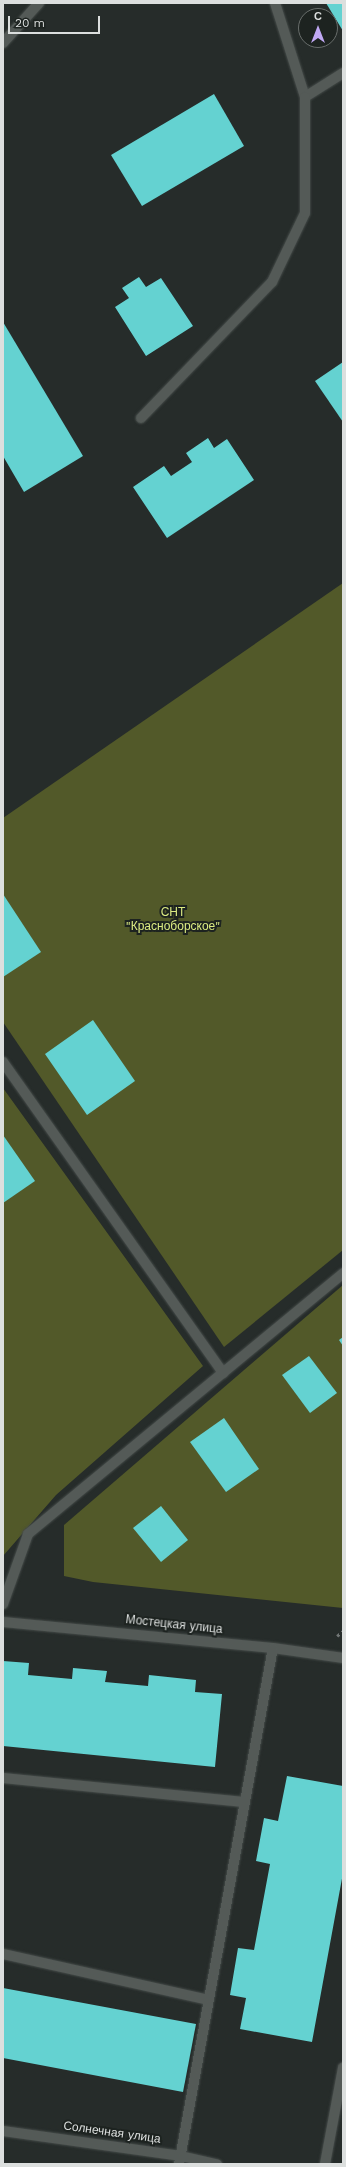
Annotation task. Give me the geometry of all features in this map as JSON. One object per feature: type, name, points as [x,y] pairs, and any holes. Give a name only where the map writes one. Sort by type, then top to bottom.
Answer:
[{"type":"street","points":[[3,42],[39,3]]},
{"type":"street","points":[[141,418],[272,282],[304,213],[305,97],[275,3]]},
{"type":"street","points":[[305,97],[343,73]]},
{"type":"street","points":[[3,1062],[223,1373]]},
{"type":"street","points":[[3,1604],[28,1534],[343,1273]]},
{"type":"street","name":"Мостецкая улица","points":[[3,1622],[273,1648],[343,1658]]},
{"type":"street","points":[[180,2160],[273,1648]]},
{"type":"street","points":[[3,1778],[244,1802]]},
{"type":"street","points":[[3,1954],[208,2000]]},
{"type":"street","points":[[325,2164],[343,2068]]},
{"type":"street","name":"Солнечная улица","points":[[3,2131],[180,2160],[217,2164]]},
{"type":"green space","name":"СНТ \"Красноборское\"","points":[[343,583],[343,1250],[224,1347],[3,1022],[3,818]]},
{"type":"green space","points":[[3,1088],[203,1366],[56,1495],[3,1556]]},
{"type":"green space","points":[[343,1285],[343,1608],[93,1582],[64,1576],[64,1525]]},
{"type":"building","points":[[326,3],[343,3],[343,31],[338,23],[338,8],[329,8]]},
{"type":"building","points":[[214,94],[244,146],[142,206],[111,155]]},
{"type":"building","points":[[139,277],[146,287],[161,278],[193,326],[146,356],[115,307],[129,298],[122,288]]},
{"type":"building","points":[[3,322],[83,456],[24,492],[3,456]]},
{"type":"building","points":[[343,362],[343,422],[315,381]]},
{"type":"building","points":[[208,438],[214,448],[227,439],[254,480],[167,538],[133,487],[164,466],[171,476],[192,462],[186,453]]},
{"type":"building","points":[[3,894],[41,952],[3,977]]},
{"type":"building","points":[[93,1020],[135,1081],[87,1115],[45,1054]]},
{"type":"building","points":[[3,1135],[35,1181],[3,1203]]},
{"type":"building","points":[[343,1337],[343,1346],[339,1340]]},
{"type":"building","points":[[309,1356],[337,1393],[310,1413],[282,1375]]},
{"type":"building","points":[[224,1418],[259,1469],[226,1492],[190,1442]]},
{"type":"building","points":[[161,1506],[188,1540],[161,1562],[133,1528]]},
{"type":"building","points":[[3,1661],[29,1663],[28,1675],[72,1679],[73,1668],[107,1671],[105,1682],[148,1686],[149,1675],[196,1680],[195,1692],[222,1694],[215,1767],[3,1746]]},
{"type":"building","points":[[287,1776],[343,1786],[343,1873],[312,2042],[240,2029],[246,1998],[230,1995],[238,1948],[254,1950],[270,1864],[256,1861],[264,1818],[278,1821]]},
{"type":"building","points":[[3,1988],[196,2024],[183,2092],[3,2058]]}]
